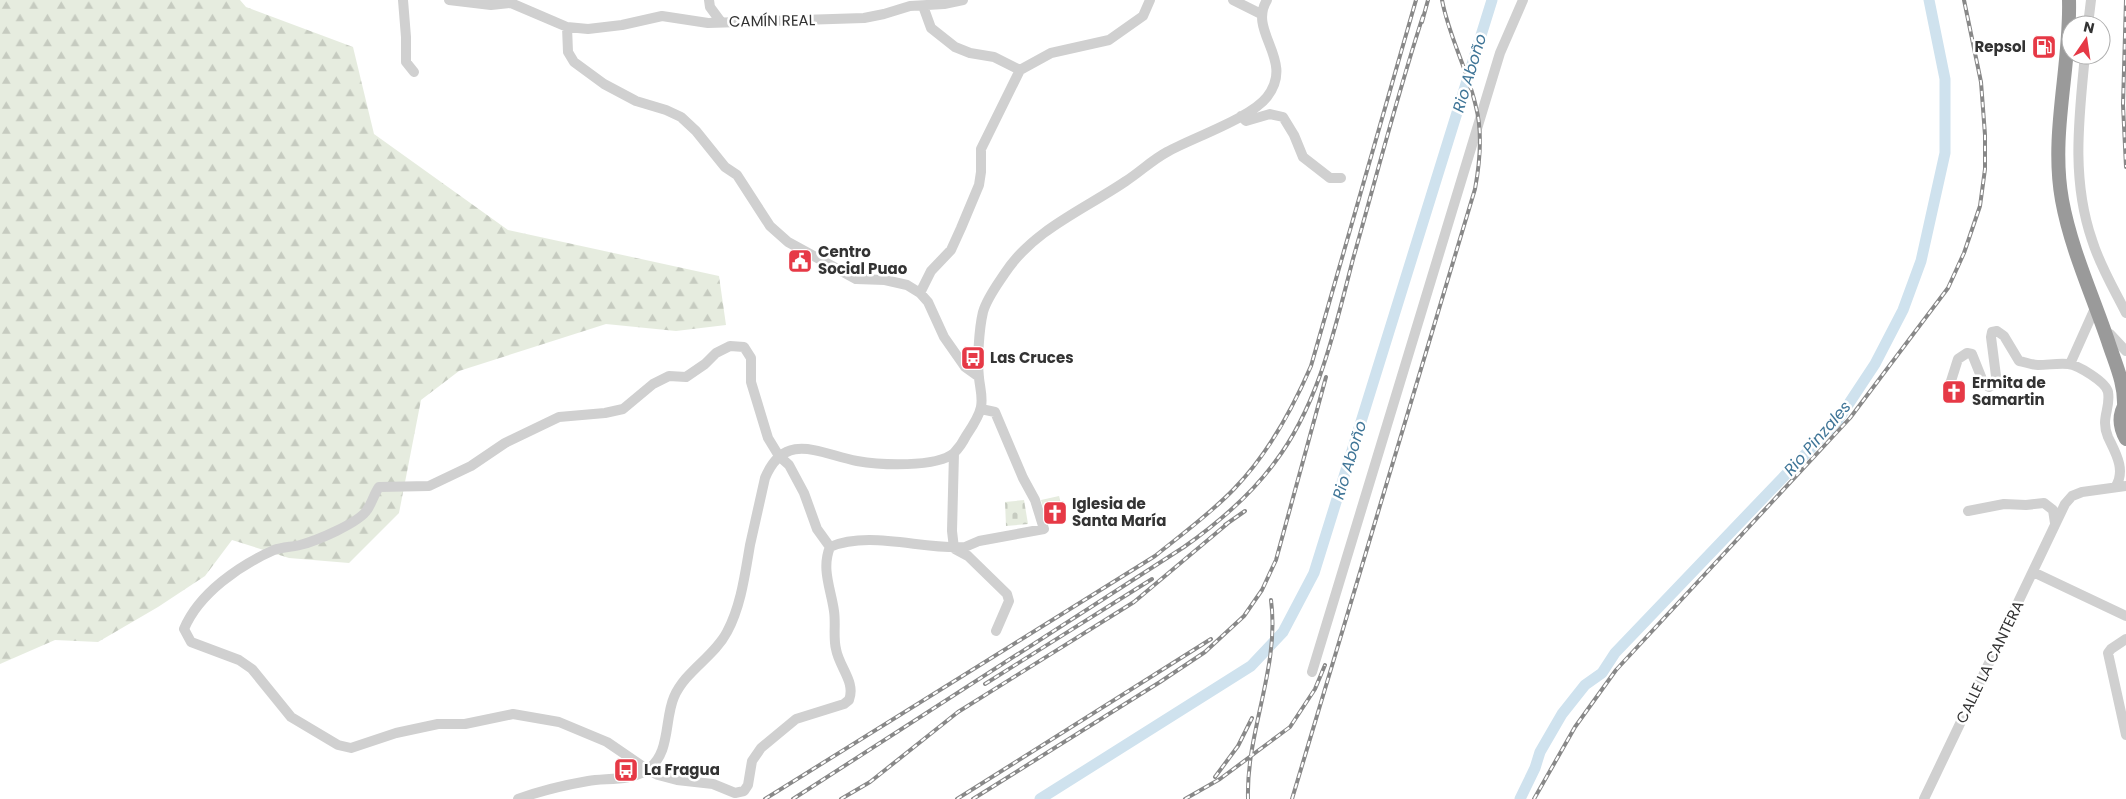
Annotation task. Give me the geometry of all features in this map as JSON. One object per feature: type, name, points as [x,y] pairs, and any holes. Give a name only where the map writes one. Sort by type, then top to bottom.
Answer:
[{"type":"highway","points":[[2064,0],[2062,68],[2065,84]]},
{"type":"highway","points":[[2069,0],[2069,15]]},
{"type":"highway","points":[[2077,15],[2078,0]]},
{"type":"highway","points":[[2068,65],[2059,156],[2062,200],[2072,243],[2120,374],[2125,405],[2120,420],[2126,439]]},
{"type":"highway","points":[[2096,306],[2126,360]]},
{"type":"street","points":[[403,0],[406,62],[414,72]]},
{"type":"street","points":[[449,0],[491,5],[507,2]]},
{"type":"street","points":[[709,0],[710,7],[721,22]]},
{"type":"street","name":"CAMÍN REAL","points":[[507,2],[568,27],[588,29],[622,25],[662,16],[708,22],[864,18],[910,6],[962,0]]},
{"type":"street","points":[[920,293],[931,271],[951,250],[958,236],[979,185],[981,150],[1020,70],[1051,52],[1109,40],[1143,16],[1150,0]]},
{"type":"street","points":[[1233,0],[1261,14]]},
{"type":"street","points":[[518,799],[588,781],[632,776],[648,770],[656,762],[662,751],[669,711],[674,695],[725,635],[733,620],[742,590],[765,478],[771,463],[779,456],[798,449],[816,450],[858,461],[896,463],[939,461],[954,453],[974,424],[981,409],[982,394],[979,377],[981,326],[984,312],[1007,270],[1029,245],[1065,218],[1127,181],[1165,153],[1241,116],[1263,102],[1274,85],[1276,71],[1276,56],[1262,25],[1261,14],[1267,0]]},
{"type":"street","points":[[1312,672],[1500,52],[1523,0]]},
{"type":"street","points":[[2089,15],[2091,0]]},
{"type":"street","points":[[923,6],[931,28],[955,47],[970,53],[994,57],[1020,70]]},
{"type":"street","points":[[568,27],[568,52],[574,62],[604,84],[636,102],[666,110],[681,117],[696,131],[725,167],[737,175],[770,226],[788,242],[856,279],[864,281],[885,280],[907,284],[920,293],[928,302],[944,337],[965,368],[979,377]]},
{"type":"street","points":[[2084,65],[2077,151],[2080,191],[2095,249],[2126,313]]},
{"type":"street","points":[[1241,116],[1246,121],[1270,114],[1283,117],[1294,135],[1303,156],[1330,178],[1341,178]]},
{"type":"street","points":[[2070,364],[2096,306]]},
{"type":"street","points":[[1951,381],[1958,359],[1967,353],[1972,354],[1984,384],[1990,387],[1995,384],[1996,376],[1991,337],[1992,332],[1997,331],[2004,336],[2019,361],[2035,365],[2070,364],[2079,368],[2106,387],[2108,393],[2104,426],[2118,455],[2121,486]]},
{"type":"street","points":[[2110,334],[2126,351]]},
{"type":"street","points":[[830,547],[817,529],[804,493],[788,465],[779,456],[768,438],[751,382],[751,358],[744,347],[730,346],[716,353],[705,364],[686,377],[669,376],[653,384],[623,409],[606,413],[559,417],[505,443],[472,466],[429,486],[379,486],[373,495],[367,511],[340,530],[301,545],[275,549],[222,580],[198,605],[184,629],[191,642],[239,660],[252,669],[291,717],[338,745],[350,748],[396,733],[438,724],[465,724],[513,714],[559,722],[607,742],[648,770],[677,780],[713,784],[735,793],[744,791],[748,785],[752,761],[761,748],[796,719],[844,704],[849,700],[851,686],[840,665],[836,650],[834,611],[826,570],[826,556],[830,547],[841,542],[870,541],[954,548],[965,547],[979,541],[1044,529],[1035,500],[1023,478],[995,412],[981,409]]},
{"type":"street","points":[[954,453],[952,531],[954,548]]},
{"type":"street","name":"CALLE LA CANTERA","points":[[1924,799],[2065,504],[2072,496],[2121,486]]},
{"type":"street","points":[[1968,511],[2004,504],[2026,506],[2044,503],[2053,510],[2055,524]]},
{"type":"street","points":[[954,548],[968,556],[1007,594],[1009,601],[996,631]]},
{"type":"street","points":[[2033,572],[2126,616]]},
{"type":"street","points":[[2126,639],[2108,653],[2126,735]]},
{"type":"green space","points":[[0,0],[240,0],[246,7],[353,47],[374,134],[508,230],[719,276],[726,325],[676,331],[606,324],[459,371],[421,400],[399,513],[349,563],[289,558],[232,540],[205,576],[158,607],[98,642],[55,640],[0,664]]},
{"type":"green space","points":[[1059,496],[1061,503],[1044,510],[1041,500]]},
{"type":"green space","points":[[1024,500],[1028,524],[1006,526],[1005,502]]},
{"type":"waterway","name":"Rio Aboño","points":[[1040,799],[1251,666],[1283,632],[1314,573],[1492,0]]},
{"type":"waterway","name":"Rio Pinzales","points":[[1520,799],[1535,768],[1540,752],[1562,714],[1585,685],[1602,673],[1615,653],[1838,420],[1875,364],[1903,310],[1921,261],[1945,153],[1945,79],[1929,0]]},
{"type":"railway","points":[[765,799],[1155,556],[1215,507],[1234,489],[1258,461],[1296,399],[1311,366],[1416,0]]},
{"type":"railway","points":[[1422,22],[1428,0]]},
{"type":"railway","points":[[1292,799],[1475,189],[1480,148],[1480,127],[1473,94],[1449,27],[1442,0]]},
{"type":"railway","points":[[1534,799],[1575,727],[1616,670],[1850,418],[1948,288],[1964,253],[1980,206],[1985,169],[1985,135],[1981,82],[1964,0]]},
{"type":"railway","points":[[2126,0],[2123,105],[2126,167]]},
{"type":"railway","points":[[793,799],[1184,547],[1233,508],[1275,462],[1303,416],[1324,365],[1395,107],[1423,16]]},
{"type":"railway","points":[[973,799],[1205,652],[1244,616],[1262,590],[1276,560],[1326,377]]},
{"type":"railway","points":[[1225,525],[1245,511]]},
{"type":"railway","points":[[841,799],[870,782],[958,712],[1134,602],[1227,524]]},
{"type":"railway","points":[[985,684],[1152,579]]},
{"type":"railway","points":[[1248,799],[1252,749],[1271,650],[1273,625],[1271,600]]},
{"type":"railway","points":[[957,799],[1211,639]]},
{"type":"railway","points":[[1185,799],[1220,779],[1290,727],[1315,689],[1325,665]]},
{"type":"railway","points":[[1215,777],[1238,746],[1252,718]]},
{"type":"place","name":"Repsol","points":[[2044,47]]},
{"type":"place","name":"Centro Social Puao","points":[[800,261]]},
{"type":"place","name":"Las Cruces","points":[[973,358]]},
{"type":"place","name":"Ermita de Samartin","points":[[1954,392]]},
{"type":"place","name":"Iglesia de Santa María","points":[[1055,513]]},
{"type":"place","name":"La Fragua","points":[[626,770]]}]
